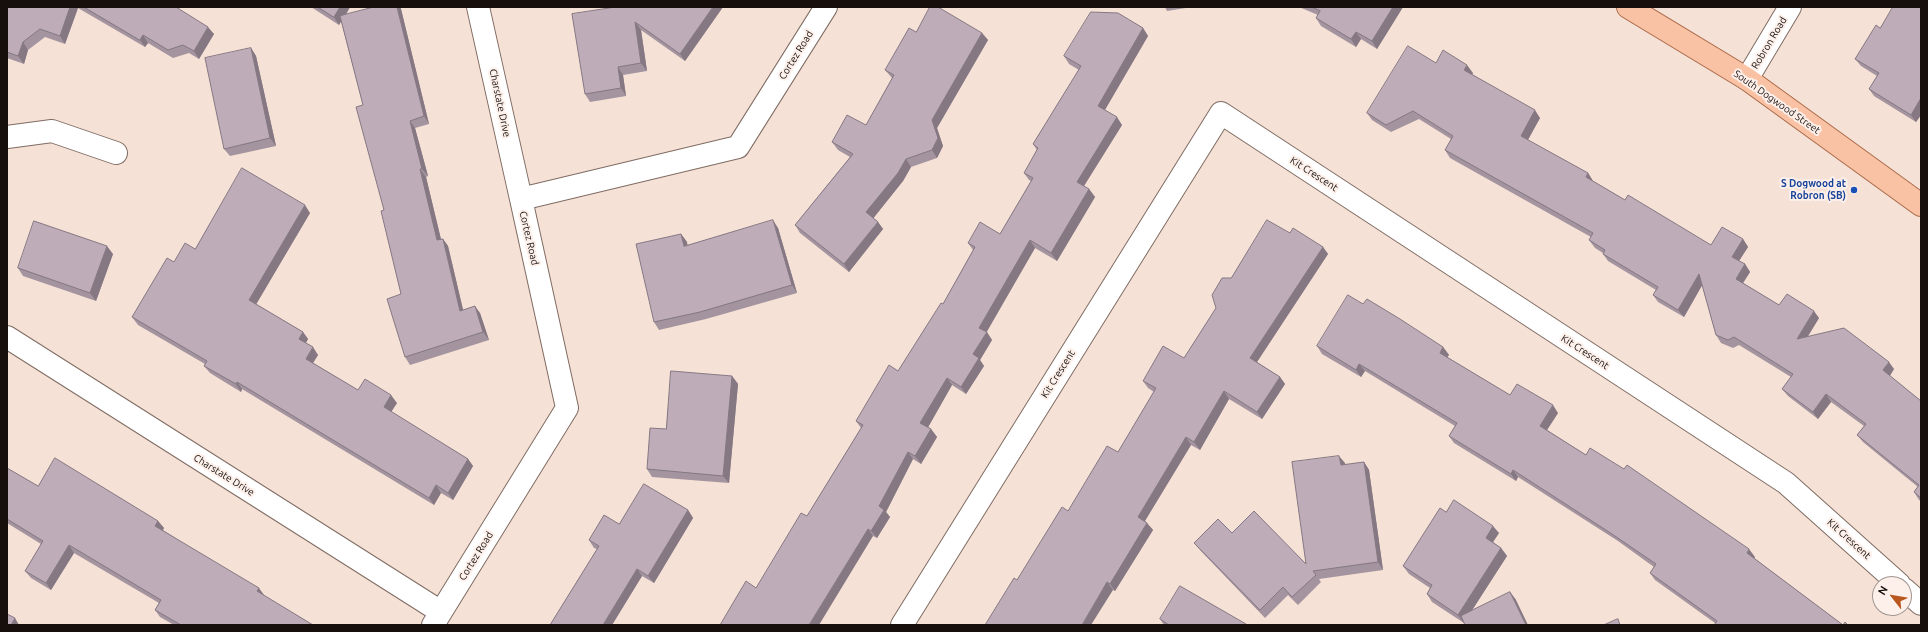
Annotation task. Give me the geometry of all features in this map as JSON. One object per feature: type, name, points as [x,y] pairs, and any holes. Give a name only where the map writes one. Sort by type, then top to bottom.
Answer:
[{"type":"main road","name":"South Dogwood Street","points":[[1628,7],[1747,80],[1921,205]]},
{"type":"street","name":"Charstate Drive","points":[[478,7],[521,199]]},
{"type":"street","name":"Cortez Road","points":[[437,619],[567,408],[521,199],[738,147],[826,7]]},
{"type":"street","name":"Robron Road","points":[[1747,80],[1790,7]]},
{"type":"street","name":"Kit Crescent","points":[[902,625],[1221,112],[1786,483],[1890,576]]},
{"type":"street","points":[[7,138],[52,131],[116,153]]},
{"type":"street","name":"Charstate Drive","points":[[7,337],[437,619]]},
{"type":"street","points":[[1912,596],[1921,604]]},
{"type":"building","points":[[7,7],[70,7],[60,36],[40,29],[23,42],[18,56],[7,52]]},
{"type":"building","points":[[84,7],[176,7],[208,27],[194,51],[183,45],[168,50],[143,35],[140,40]]},
{"type":"building","points":[[318,7],[340,7],[334,17]]},
{"type":"building","points":[[374,7],[397,7],[424,116],[410,121],[437,240],[443,239],[460,311],[475,306],[483,332],[405,357],[387,299],[401,294],[381,211],[384,210],[356,107],[363,105],[340,16]]},
{"type":"building","points":[[616,7],[713,7],[680,54],[635,22],[641,63],[618,67],[621,88],[585,94],[572,14]]},
{"type":"building","points":[[930,7],[938,7],[982,33],[932,120],[938,138],[932,150],[906,159],[898,173],[866,212],[878,222],[844,264],[795,225],[853,154],[832,142],[847,115],[866,125],[894,75],[885,70],[909,28],[916,32]]},
{"type":"building","points":[[1312,7],[1393,7],[1372,41],[1356,32],[1351,39],[1316,18],[1320,11]]},
{"type":"building","points":[[1893,7],[1921,7],[1921,98],[1911,115],[1869,89],[1879,73],[1855,59],[1876,25],[1880,28]]},
{"type":"building","points":[[1091,12],[1118,13],[1143,28],[1098,106],[1117,117],[1077,182],[1089,189],[1051,253],[1030,240],[979,328],[987,332],[973,354],[979,358],[961,387],[947,378],[920,423],[931,429],[915,456],[908,452],[879,506],[884,510],[871,531],[868,529],[809,625],[720,625],[746,581],[756,588],[801,513],[807,516],[863,425],[856,421],[889,365],[898,371],[941,303],[943,304],[975,247],[968,243],[980,222],[1000,234],[1033,178],[1024,173],[1038,148],[1033,144],[1081,66],[1064,56]]},
{"type":"building","points":[[1408,46],[1436,63],[1443,50],[1467,65],[1464,70],[1535,110],[1521,136],[1588,173],[1586,177],[1625,200],[1628,195],[1711,245],[1722,227],[1743,239],[1732,257],[1745,264],[1736,279],[1779,305],[1787,294],[1814,311],[1797,339],[1844,328],[1889,362],[1883,370],[1921,401],[1921,498],[1914,492],[1919,485],[1857,435],[1866,424],[1826,394],[1813,412],[1782,389],[1793,374],[1734,337],[1728,340],[1716,335],[1699,274],[1678,310],[1653,295],[1658,287],[1603,254],[1605,250],[1589,240],[1593,233],[1445,150],[1453,136],[1413,111],[1386,125],[1367,113]]},
{"type":"building","points":[[251,48],[270,138],[224,149],[205,58]]},
{"type":"building","points":[[242,168],[305,205],[249,300],[303,332],[299,339],[313,347],[306,359],[358,390],[365,379],[391,395],[384,407],[468,459],[448,493],[436,485],[429,498],[237,382],[236,384],[204,366],[207,361],[132,317],[167,258],[174,262],[185,243],[195,249]]},
{"type":"building","points":[[773,220],[792,285],[700,312],[654,322],[636,244],[681,234],[684,246]]},
{"type":"building","points":[[1267,220],[1290,233],[1293,228],[1323,247],[1250,358],[1280,377],[1257,412],[1224,391],[1194,442],[1186,437],[1138,517],[1147,523],[1110,584],[1107,582],[1082,625],[985,625],[1014,578],[1017,580],[1062,507],[1068,511],[1107,446],[1118,452],[1156,388],[1143,381],[1163,346],[1184,358],[1216,308],[1212,295],[1222,278],[1231,278]]},
{"type":"building","points":[[34,221],[107,246],[90,293],[18,268]]},
{"type":"building","points":[[1348,295],[1363,304],[1367,299],[1400,319],[1443,347],[1440,353],[1510,395],[1517,384],[1553,405],[1540,426],[1586,455],[1590,448],[1624,469],[1627,465],[1749,549],[1747,553],[1843,625],[1714,625],[1717,621],[1650,573],[1656,564],[1513,470],[1511,474],[1449,436],[1457,423],[1359,364],[1356,370],[1317,346]]},
{"type":"building","points":[[671,371],[732,376],[723,476],[647,469],[650,428],[666,429]]},
{"type":"building","points":[[1339,456],[1341,465],[1364,462],[1378,562],[1313,571],[1316,575],[1292,597],[1283,587],[1260,610],[1194,543],[1218,519],[1232,533],[1254,511],[1306,564],[1292,462]]},
{"type":"building","points":[[55,458],[158,521],[155,526],[259,588],[257,591],[313,625],[181,625],[155,610],[161,600],[69,545],[46,583],[25,571],[43,541],[7,519],[7,468],[38,486]]},
{"type":"building","points":[[644,484],[688,510],[648,576],[637,569],[603,625],[550,625],[599,546],[589,540],[604,515],[619,524]]},
{"type":"building","points":[[1454,500],[1493,526],[1486,538],[1501,548],[1458,615],[1427,594],[1432,585],[1403,566],[1440,508],[1446,512]]},
{"type":"building","points":[[1180,586],[1246,624],[1169,625],[1160,619]]},
{"type":"building","points":[[1510,592],[1526,625],[1465,625],[1461,616]]},
{"type":"building","points":[[7,614],[15,618],[11,625],[7,625]]},
{"type":"building","points":[[1618,619],[1620,625],[1604,625]]},
{"type":"place","name":"S Dogwood at Robron (SB)","points":[[1854,190]]}]
